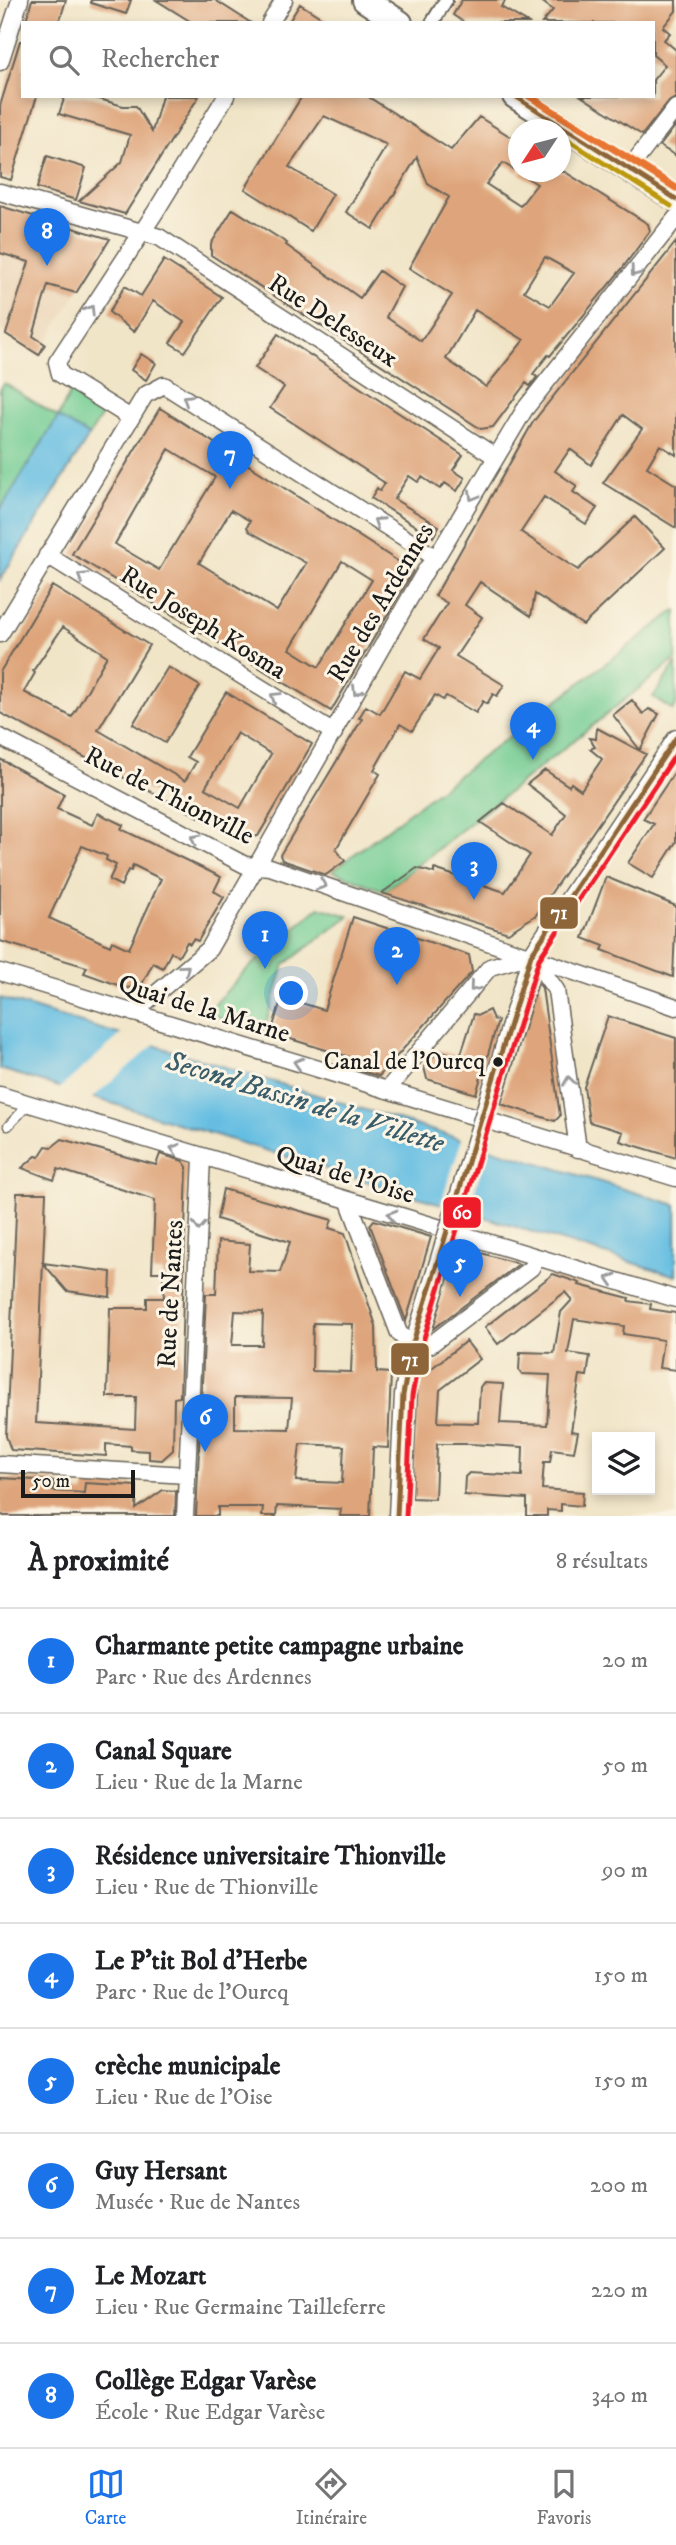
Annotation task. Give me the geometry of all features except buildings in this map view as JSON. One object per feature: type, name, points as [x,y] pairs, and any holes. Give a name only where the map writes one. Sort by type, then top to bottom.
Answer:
[{"type":"main road","points":[[365,0],[397,21]]},
{"type":"main road","points":[[518,98],[676,199]]},
{"type":"street","points":[[0,62],[20,0]]},
{"type":"street","points":[[433,21],[446,0]]},
{"type":"street","points":[[271,21],[278,2]]},
{"type":"street","points":[[131,418],[60,373],[57,362],[225,98]]},
{"type":"street","points":[[629,169],[676,107]]},
{"type":"street","name":"Rue Delesseux","points":[[0,192],[159,237],[496,457]]},
{"type":"street","name":"Rue des Ardennes","points":[[133,1013],[209,949],[427,568],[436,558],[524,409],[676,218]]},
{"type":"street","points":[[0,634],[145,395],[164,385],[436,558]]},
{"type":"street","name":"Rue Joseph Kosma","points":[[47,555],[334,733]]},
{"type":"street","name":"Rue de Thionville","points":[[0,737],[245,865],[270,867],[676,1007]]},
{"type":"street","points":[[397,1516],[403,1395],[412,1346],[531,956],[676,738]]},
{"type":"street","points":[[480,938],[490,968]]},
{"type":"street","points":[[387,1090],[490,968],[531,956]]},
{"type":"street","points":[[531,956],[556,990],[578,1149]]},
{"type":"street","name":"Quai de la Marne","points":[[0,972],[676,1178]]},
{"type":"street","name":"Quai de l'Oise","points":[[0,1095],[536,1259],[676,1299]]},
{"type":"street","name":"Rue de Nantes","points":[[185,1516],[202,1158]]},
{"type":"street","points":[[349,1202],[399,1333],[412,1346],[430,1345],[531,1268],[536,1259]]},
{"type":"street","points":[[0,1464],[187,1475]]},
{"type":"lane","points":[[8,1126],[29,1104]]},
{"type":"shaded area","points":[[0,206],[110,239],[39,355],[0,330]]},
{"type":"green space","points":[[4,383],[58,417],[72,389],[105,410],[89,436],[58,418],[0,510],[0,390]]},
{"type":"green space","points":[[676,610],[676,659],[385,891],[332,871]]},
{"type":"green space","points":[[676,663],[676,705],[673,710],[653,697]]},
{"type":"green space","points":[[319,907],[349,916],[284,965],[264,1031],[206,1014],[243,973]]},
{"type":"water","points":[[58,417],[89,436],[0,580],[0,510]]},
{"type":"water","name":"Second Bassin de la Villette","points":[[0,998],[676,1205],[676,1276],[0,1069]]},
{"type":"pier","points":[[124,1032],[157,1042],[90,1100],[58,1090]]},
{"type":"pier","points":[[463,1136],[489,1144],[467,1215],[440,1207]]},
{"type":"transit line","name":"71","points":[[518,98],[676,199]]},
{"type":"transit line","name":"5","points":[[532,98],[676,188]]},
{"type":"transit line","points":[[535,98],[676,189]]},
{"type":"transit line","points":[[571,142],[671,206]]},
{"type":"transit line","name":"71","points":[[397,1516],[403,1395],[412,1346],[531,955],[676,738]]},
{"type":"transit line","name":"60","points":[[406,1516],[412,1396],[421,1348],[539,959],[676,754]]},
{"type":"place","name":"Collège Edgar Varèse","points":[[47,266]]},
{"type":"place","name":"Le Mozart","points":[[230,489]]},
{"type":"place","name":"Le P'tit Bol d'Herbe","points":[[533,760]]},
{"type":"place","name":"Résidence universitaire Thionville","points":[[474,900]]},
{"type":"place","name":"Charmante petite campagne urbaine","points":[[265,969]]},
{"type":"place","name":"Canal Square","points":[[397,985]]},
{"type":"place","name":"Canal de l'Ourcq","points":[[498,1062]]},
{"type":"place","name":"crèche municipale","points":[[460,1297]]},
{"type":"place","name":"Guy Hersant","points":[[205,1452]]}]
